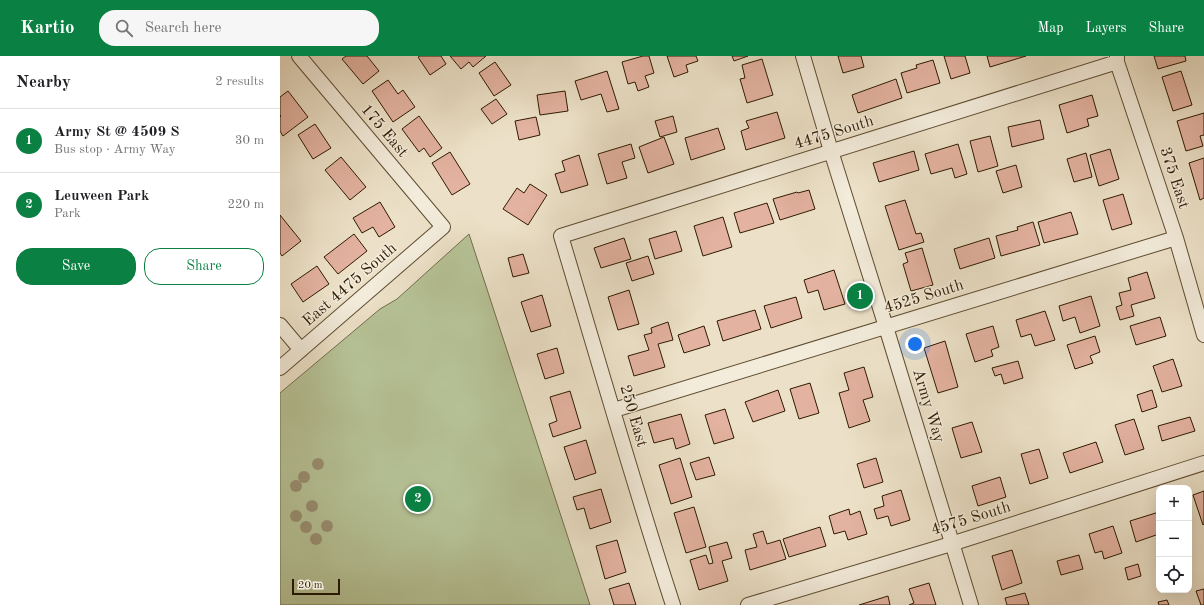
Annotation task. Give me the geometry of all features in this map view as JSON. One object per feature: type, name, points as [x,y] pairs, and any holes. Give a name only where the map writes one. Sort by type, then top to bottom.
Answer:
[{"type":"street","name":"175 East","points":[[299,56],[443,227]]},
{"type":"street","name":"Army Way","points":[[803,56],[951,544],[971,605]]},
{"type":"street","name":"4475 South","points":[[561,236],[1117,59]]},
{"type":"street","name":"375 East","points":[[1117,59],[1176,238],[1204,335]]},
{"type":"street","name":"East 4475 South","points":[[280,368],[443,227]]},
{"type":"street","name":"250 East","points":[[561,236],[614,410],[646,523],[673,605]]},
{"type":"street","name":"4525 South","points":[[614,410],[1176,238]]},
{"type":"street","points":[[280,325],[301,350]]},
{"type":"street","name":"4575 South","points":[[748,605],[951,544],[1204,463]]},
{"type":"green space","points":[[469,234],[590,605],[280,605],[280,393],[380,309],[397,299]]},
{"type":"building","points":[[346,56],[367,56],[379,71],[363,84],[342,59]]},
{"type":"building","points":[[441,56],[446,64],[430,75],[418,57]]},
{"type":"building","points":[[450,56],[486,56],[473,67],[469,62],[461,69]]},
{"type":"building","points":[[643,56],[649,56],[654,73],[645,76],[649,87],[638,91],[635,82],[628,84],[622,62]]},
{"type":"building","points":[[667,56],[696,56],[698,61],[686,65],[688,72],[674,77]]},
{"type":"building","points":[[732,56],[748,56],[734,61]]},
{"type":"building","points":[[838,56],[861,56],[864,67],[843,73]]},
{"type":"building","points":[[944,56],[965,56],[970,73],[951,79]]},
{"type":"building","points":[[987,56],[1026,56],[990,67]]},
{"type":"building","points":[[1154,56],[1185,56],[1186,61],[1158,69]]},
{"type":"building","points":[[762,59],[773,95],[747,103],[740,79],[745,78],[742,65]]},
{"type":"building","points":[[933,60],[940,83],[907,93],[901,73],[917,68],[916,65]]},
{"type":"building","points":[[495,62],[511,85],[494,96],[479,73]]},
{"type":"building","points":[[607,71],[619,109],[607,112],[601,94],[581,100],[575,81]]},
{"type":"building","points":[[1181,71],[1192,105],[1173,111],[1162,77]]},
{"type":"building","points":[[896,79],[902,98],[858,113],[852,95]]},
{"type":"building","points":[[388,80],[398,94],[403,90],[415,107],[393,122],[372,91]]},
{"type":"building","points":[[288,91],[308,117],[283,136],[280,131],[280,97]]},
{"type":"building","points":[[565,91],[568,111],[540,115],[537,95]]},
{"type":"building","points":[[1092,95],[1098,116],[1087,119],[1089,126],[1067,133],[1059,105]]},
{"type":"building","points":[[496,99],[507,114],[492,124],[481,109]]},
{"type":"building","points":[[777,112],[785,138],[746,150],[741,131],[749,128],[746,121]]},
{"type":"building","points":[[1204,113],[1204,135],[1200,136],[1203,146],[1186,151],[1177,121]]},
{"type":"building","points":[[419,116],[442,148],[430,157],[424,148],[419,152],[402,129]]},
{"type":"building","points":[[673,116],[677,132],[660,137],[655,121]]},
{"type":"building","points":[[536,117],[540,135],[519,140],[515,121]]},
{"type":"building","points":[[1040,120],[1044,139],[1012,147],[1008,127]]},
{"type":"building","points":[[315,124],[331,148],[313,159],[298,135]]},
{"type":"building","points":[[718,128],[725,149],[691,160],[685,138]]},
{"type":"building","points":[[990,136],[998,166],[978,172],[970,141]]},
{"type":"building","points":[[664,137],[674,164],[648,173],[639,147]]},
{"type":"building","points":[[631,144],[635,158],[622,162],[627,178],[607,184],[598,154]]},
{"type":"building","points":[[958,144],[967,174],[955,178],[952,168],[931,174],[925,154]]},
{"type":"building","points":[[1110,149],[1119,179],[1099,186],[1090,155]]},
{"type":"building","points":[[914,151],[919,170],[879,182],[873,163]]},
{"type":"building","points":[[450,152],[470,184],[452,195],[432,163]]},
{"type":"building","points":[[1086,153],[1092,177],[1074,182],[1067,159]]},
{"type":"building","points":[[579,155],[588,185],[561,193],[555,174],[565,171],[562,161]]},
{"type":"building","points":[[341,157],[366,187],[350,200],[325,170]]},
{"type":"building","points":[[1204,158],[1204,198],[1200,200],[1189,163]]},
{"type":"building","points":[[1016,165],[1022,187],[1003,193],[996,171]]},
{"type":"building","points":[[530,184],[547,195],[528,225],[503,209],[517,188],[524,193]]},
{"type":"building","points":[[809,190],[815,209],[780,220],[773,199]]},
{"type":"building","points":[[1123,194],[1132,224],[1112,230],[1103,200]]},
{"type":"building","points":[[905,200],[916,234],[921,233],[924,242],[899,250],[885,206]]},
{"type":"building","points":[[380,202],[395,227],[379,237],[373,227],[362,233],[353,218]]},
{"type":"building","points":[[767,203],[774,223],[740,233],[734,213]]},
{"type":"building","points":[[1071,212],[1078,234],[1044,243],[1038,222]]},
{"type":"building","points":[[280,215],[301,241],[282,256],[280,253]]},
{"type":"building","points":[[723,217],[732,247],[703,256],[694,226]]},
{"type":"building","points":[[1033,222],[1040,245],[1001,256],[996,236],[1018,230],[1017,227]]},
{"type":"building","points":[[676,231],[682,251],[655,259],[649,239]]},
{"type":"building","points":[[354,234],[367,251],[338,274],[324,257]]},
{"type":"building","points":[[624,238],[631,259],[601,268],[594,248]]},
{"type":"building","points":[[989,238],[995,258],[960,269],[954,249]]},
{"type":"building","points":[[922,248],[933,285],[911,291],[903,264],[908,262],[905,253]]},
{"type":"building","points":[[523,254],[529,273],[513,277],[508,258]]},
{"type":"building","points":[[648,256],[654,274],[632,281],[626,263]]},
{"type":"building","points":[[317,266],[329,284],[303,302],[291,284]]},
{"type":"building","points":[[834,270],[845,304],[824,310],[818,290],[808,293],[804,280]]},
{"type":"building","points":[[1147,272],[1155,298],[1131,305],[1134,316],[1120,320],[1116,307],[1122,305],[1119,293],[1131,290],[1128,278]]},
{"type":"building","points":[[629,290],[639,324],[618,330],[608,297]]},
{"type":"building","points":[[542,295],[551,326],[531,332],[521,302]]},
{"type":"building","points":[[1091,296],[1100,326],[1080,333],[1075,317],[1063,321],[1059,306]]},
{"type":"building","points":[[796,297],[802,318],[771,328],[764,306]]},
{"type":"building","points":[[755,310],[761,329],[723,341],[717,321]]},
{"type":"building","points":[[1045,311],[1055,340],[1035,346],[1031,334],[1021,337],[1016,320]]},
{"type":"building","points":[[1160,317],[1166,336],[1136,345],[1130,326]]},
{"type":"building","points":[[668,322],[673,340],[658,344],[665,367],[634,376],[628,356],[649,350],[644,335],[652,333],[651,328]]},
{"type":"building","points":[[704,326],[710,345],[684,353],[678,335]]},
{"type":"building","points":[[993,326],[999,347],[991,350],[993,356],[975,362],[966,334]]},
{"type":"building","points":[[1095,336],[1100,352],[1090,356],[1093,363],[1075,369],[1067,345]]},
{"type":"building","points":[[945,341],[958,387],[938,393],[924,348]]},
{"type":"building","points":[[557,348],[564,373],[545,379],[537,354]]},
{"type":"building","points":[[1173,359],[1182,386],[1162,392],[1153,366]]},
{"type":"building","points":[[1018,361],[1023,378],[1004,384],[1001,374],[995,376],[992,368]]},
{"type":"building","points":[[864,367],[873,397],[863,400],[870,421],[849,428],[839,393],[849,390],[844,373]]},
{"type":"building","points":[[810,383],[819,413],[799,419],[790,389]]},
{"type":"building","points":[[778,390],[785,411],[753,422],[745,402]]},
{"type":"building","points":[[1152,390],[1157,407],[1142,412],[1137,395]]},
{"type":"building","points":[[570,391],[581,428],[553,437],[549,424],[557,421],[550,397]]},
{"type":"building","points":[[725,409],[734,438],[714,444],[705,415]]},
{"type":"building","points":[[681,414],[690,444],[676,449],[673,438],[654,443],[648,423]]},
{"type":"building","points":[[1190,417],[1195,431],[1162,441],[1158,426]]},
{"type":"building","points":[[1134,419],[1144,449],[1125,455],[1115,425]]},
{"type":"building","points":[[972,422],[982,452],[961,458],[952,428]]},
{"type":"building","points":[[586,440],[596,473],[575,480],[564,447]]},
{"type":"building","points":[[1096,442],[1103,462],[1070,473],[1063,453]]},
{"type":"building","points":[[1039,449],[1048,478],[1030,484],[1021,454]]},
{"type":"building","points":[[709,457],[715,475],[696,480],[690,463]]},
{"type":"building","points":[[680,458],[692,497],[671,504],[659,465]]},
{"type":"building","points":[[876,458],[883,482],[864,488],[857,464]]},
{"type":"building","points":[[1000,477],[1006,497],[978,506],[972,486]]},
{"type":"building","points":[[601,489],[611,522],[590,529],[584,508],[577,510],[573,497]]},
{"type":"building","points":[[901,490],[910,520],[891,526],[888,516],[877,519],[874,509],[884,506],[882,496]]},
{"type":"building","points":[[1204,491],[1204,524],[1203,525],[1193,495]]},
{"type":"building","points":[[694,507],[706,547],[686,553],[674,513]]},
{"type":"building","points":[[849,509],[850,515],[860,511],[867,534],[848,540],[845,531],[834,534],[829,516]]},
{"type":"building","points":[[1156,513],[1156,535],[1136,542],[1130,521]]},
{"type":"building","points":[[1113,526],[1122,553],[1104,559],[1102,551],[1095,553],[1089,534]]},
{"type":"building","points":[[820,527],[826,546],[789,557],[783,539]]},
{"type":"building","points":[[763,531],[767,544],[780,540],[786,559],[750,570],[745,550],[757,547],[753,534]]},
{"type":"building","points":[[617,540],[626,572],[605,579],[596,546]]},
{"type":"building","points":[[727,542],[732,558],[722,561],[728,581],[699,590],[690,560],[706,555],[709,564],[713,563],[709,547]]},
{"type":"building","points":[[1012,550],[1022,583],[1002,590],[992,556]]},
{"type":"building","points":[[1079,555],[1083,569],[1061,575],[1057,561]]},
{"type":"building","points":[[1138,564],[1141,576],[1128,580],[1125,568]]},
{"type":"building","points":[[629,583],[636,605],[614,605],[609,589]]},
{"type":"building","points":[[929,583],[936,605],[909,605],[914,603],[909,589]]},
{"type":"building","points":[[1204,589],[1204,605],[1201,605],[1196,591]]},
{"type":"building","points":[[1025,593],[1029,605],[1007,605],[1005,598]]},
{"type":"building","points":[[888,596],[890,605],[859,605]]},
{"type":"building","points":[[1167,600],[1169,605],[1159,605],[1158,602]]},
{"type":"place","name":"Army St @ 4509 S","points":[[860,296]]},
{"type":"place","name":"Leuween Park","points":[[418,499]]}]
